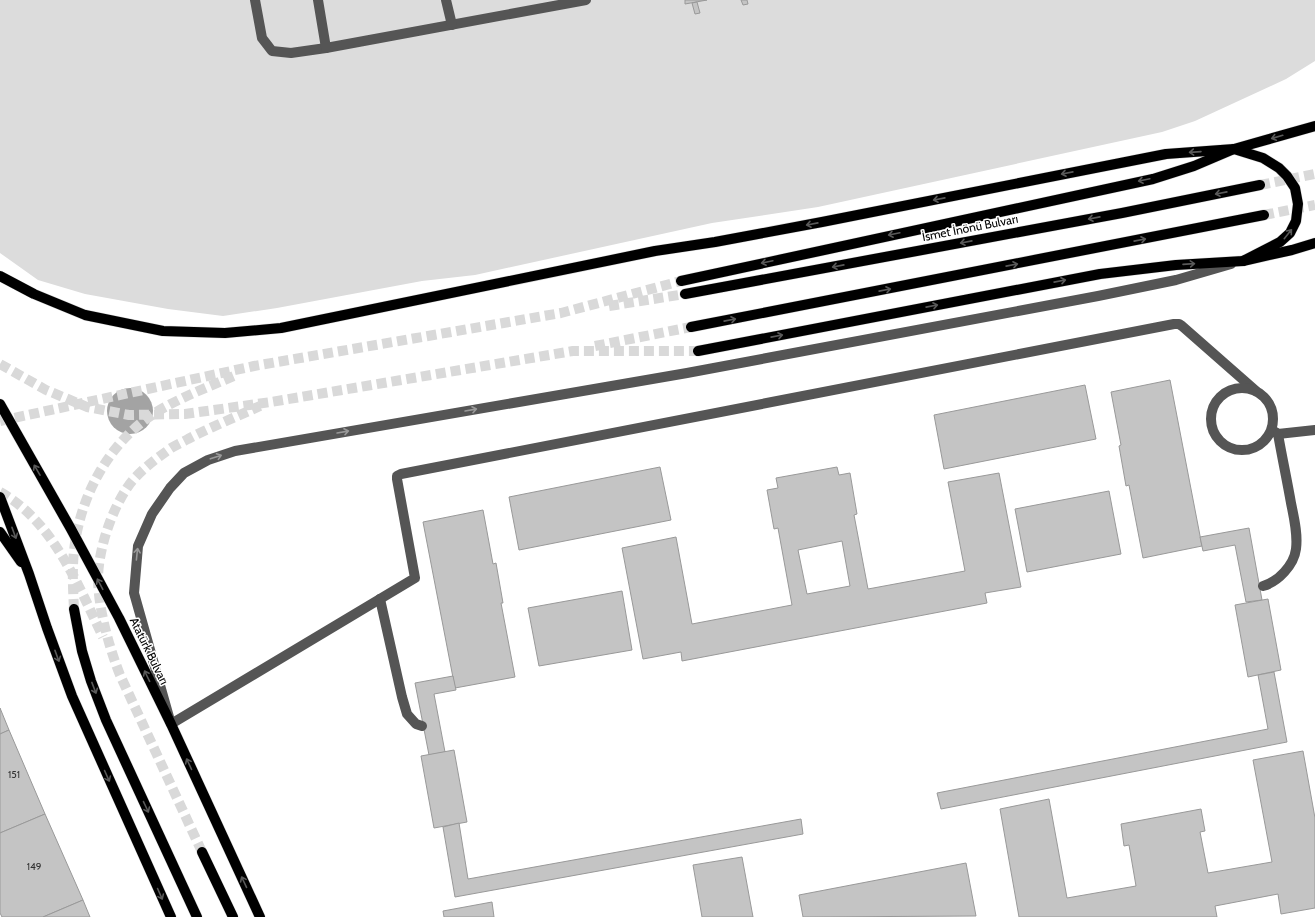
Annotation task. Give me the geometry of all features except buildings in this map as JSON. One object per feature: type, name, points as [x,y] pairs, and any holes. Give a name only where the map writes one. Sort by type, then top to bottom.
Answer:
[{"type":"main road","points":[[681,281],[1153,179],[1194,166],[1234,149],[1315,126]]},
{"type":"main road","points":[[0,276],[34,294],[85,315],[163,331],[225,333],[281,328],[655,252],[715,242],[1166,154],[1234,149],[1263,158],[1279,168],[1287,176],[1294,188],[1298,204],[1296,221],[1290,233],[1280,242],[1243,261]]},
{"type":"main road","name":"İsmet İnönü Bulvarı","points":[[684,294],[1122,213],[1260,185]]},
{"type":"main road","points":[[691,328],[1264,215]]},
{"type":"main road","points":[[698,351],[1100,274],[1176,265],[1243,261],[1315,244]]},
{"type":"main road","name":"Atatürk Bulvarı","points":[[0,404],[71,529],[118,618],[171,724],[260,917]]},
{"type":"main road","points":[[0,497],[72,696],[170,917]]},
{"type":"main road","points":[[0,532],[29,574]]},
{"type":"main road","points":[[74,609],[82,651],[91,681],[106,720],[197,917]]},
{"type":"main road","points":[[202,852],[233,917]]},
{"type":"lane","points":[[255,0],[262,38],[272,51],[290,53],[326,48],[586,0]]},
{"type":"lane","points":[[318,0],[326,48]]},
{"type":"lane","points":[[446,0],[452,25]]},
{"type":"lane","points":[[1243,261],[1176,280],[1091,298],[687,373],[235,451],[208,460],[184,473],[170,488],[152,514],[138,546],[134,593],[171,724],[415,578],[397,479],[397,476],[401,474],[1174,324],[1182,326],[1265,398],[1270,406],[1296,530],[1296,550],[1293,560],[1283,574],[1269,585],[1263,586]]},
{"type":"lane","points":[[1256,391],[1246,388],[1236,389],[1226,393],[1218,400],[1213,409],[1211,420],[1213,430],[1226,446],[1245,450],[1254,448],[1263,442],[1269,434],[1275,431],[1315,430]]},
{"type":"lane","points":[[380,599],[407,714],[416,724],[422,726]]},
{"type":"shaded area","points":[[0,0],[1315,0],[1315,61],[1286,79],[1195,121],[1162,132],[818,207],[712,223],[475,275],[422,281],[277,308],[223,316],[168,309],[85,294],[38,280],[0,253]]},
{"type":"shaded area","points":[[130,388],[143,392],[149,398],[153,411],[149,424],[143,430],[130,434],[117,430],[111,424],[107,411],[111,398],[117,392]]},
{"type":"tunnel","points":[[1260,185],[1315,174]]},
{"type":"tunnel","points":[[1264,215],[1315,205]]},
{"type":"tunnel","points":[[0,421],[254,366],[561,313],[681,281]]},
{"type":"tunnel","points":[[609,306],[685,294]]},
{"type":"tunnel","points":[[595,346],[691,327]]},
{"type":"tunnel","points":[[0,364],[46,390],[87,407],[129,415],[185,414],[271,402],[573,351],[698,351]]},
{"type":"tunnel","points":[[74,609],[73,565],[78,529],[83,508],[102,467],[115,449],[131,432],[148,418],[167,406],[236,375]]},
{"type":"tunnel","points":[[202,852],[116,664],[108,640],[102,614],[98,589],[99,566],[103,542],[111,519],[127,488],[140,473],[174,446],[260,406]]},
{"type":"tunnel","points":[[0,492],[19,504],[49,537],[62,556],[84,596],[103,637]]}]
